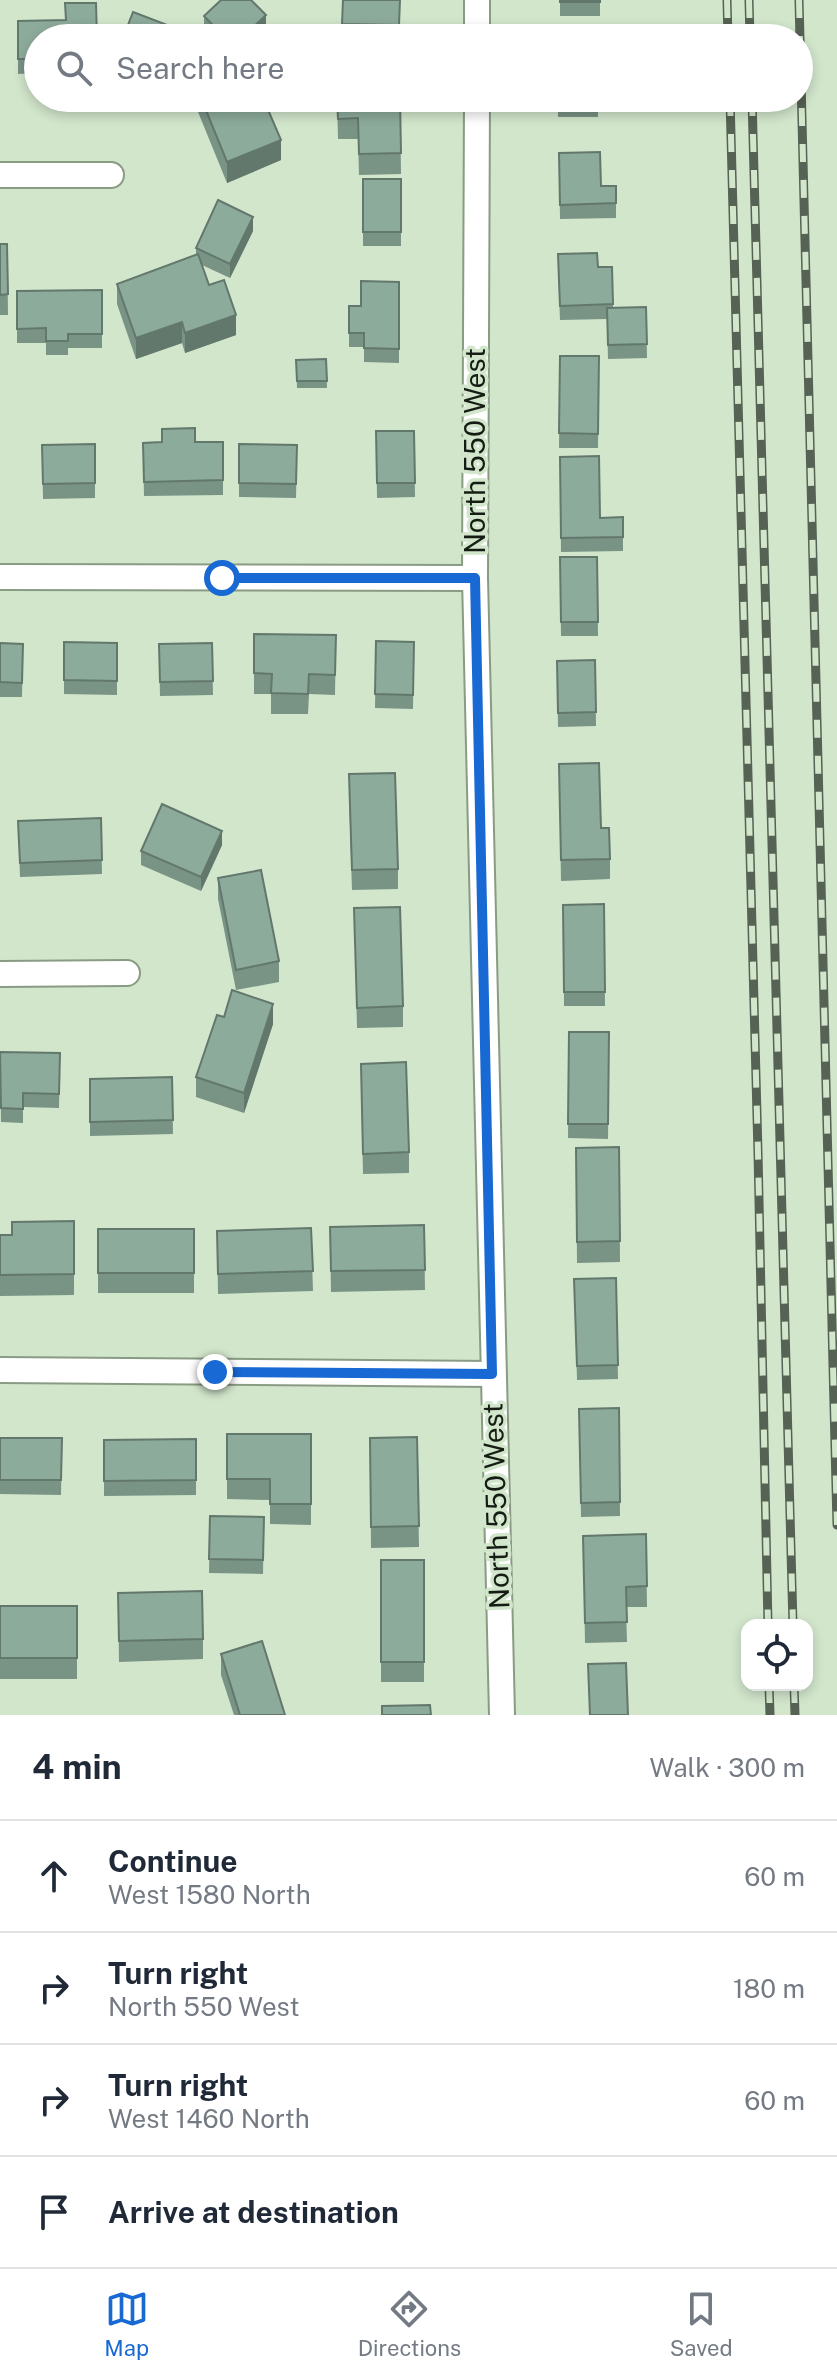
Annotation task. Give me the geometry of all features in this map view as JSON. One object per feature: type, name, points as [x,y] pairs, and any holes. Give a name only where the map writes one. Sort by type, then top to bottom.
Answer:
[{"type":"street","points":[[477,0],[477,24]]},
{"type":"street","name":"North 550 West","points":[[477,112],[475,578],[502,1715]]},
{"type":"street","points":[[0,175],[111,175]]},
{"type":"street","points":[[0,577],[475,578]]},
{"type":"street","points":[[0,974],[127,973]]},
{"type":"street","points":[[0,1370],[492,1374]]},
{"type":"building","points":[[221,0],[251,0],[266,15],[257,24],[212,24],[204,16]]},
{"type":"building","points":[[343,0],[400,0],[399,24],[342,24]]},
{"type":"building","points":[[600,0],[600,2],[560,2]]},
{"type":"building","points":[[65,3],[96,3],[97,24],[24,24],[24,59],[18,59],[18,21],[66,20]]},
{"type":"building","points":[[133,12],[165,24],[128,24]]},
{"type":"building","points":[[207,112],[269,112],[281,140],[227,162]]},
{"type":"building","points":[[338,112],[400,112],[401,153],[359,154],[358,118],[338,119]]},
{"type":"building","points":[[600,152],[601,186],[616,186],[616,203],[560,205],[559,153]]},
{"type":"building","points":[[363,179],[401,179],[401,232],[363,232]]},
{"type":"building","points":[[218,200],[253,217],[230,264],[196,248]]},
{"type":"building","points":[[0,244],[7,244],[8,294],[0,295]]},
{"type":"building","points":[[597,253],[598,267],[612,267],[613,304],[560,306],[558,254]]},
{"type":"building","points":[[198,254],[209,285],[224,280],[236,315],[185,333],[182,322],[136,338],[117,284]]},
{"type":"building","points":[[361,281],[399,282],[399,349],[364,348],[364,333],[349,333],[349,306],[361,306]]},
{"type":"building","points":[[102,290],[102,334],[68,334],[68,341],[46,341],[46,328],[17,329],[17,291]]},
{"type":"building","points":[[646,307],[647,344],[608,345],[607,308]]},
{"type":"building","points":[[560,356],[599,356],[598,434],[559,433]]},
{"type":"building","points":[[326,359],[327,381],[297,381],[296,360]]},
{"type":"building","points":[[195,428],[195,442],[223,442],[223,480],[144,482],[143,443],[162,442],[162,429]]},
{"type":"building","points":[[376,431],[414,431],[415,483],[377,483]]},
{"type":"building","points":[[95,444],[95,483],[43,484],[42,445]]},
{"type":"building","points":[[239,444],[297,445],[296,484],[239,483]]},
{"type":"building","points":[[599,456],[600,518],[623,517],[623,537],[561,538],[560,457]]},
{"type":"building","points":[[560,557],[597,557],[598,622],[561,622]]},
{"type":"building","points":[[254,634],[336,635],[335,675],[309,674],[308,694],[271,693],[272,674],[254,673]]},
{"type":"building","points":[[376,641],[414,642],[413,695],[375,694]]},
{"type":"building","points":[[64,642],[117,643],[117,681],[64,680]]},
{"type":"building","points":[[0,643],[23,644],[22,683],[0,682]]},
{"type":"building","points":[[212,643],[213,681],[160,682],[159,644]]},
{"type":"building","points":[[595,660],[596,712],[558,713],[557,661]]},
{"type":"building","points":[[599,763],[601,828],[609,828],[610,859],[561,860],[559,764]]},
{"type":"building","points":[[395,773],[398,869],[352,870],[349,774]]},
{"type":"building","points":[[162,804],[222,831],[201,877],[141,851]]},
{"type":"building","points":[[101,818],[102,860],[20,863],[18,821]]},
{"type":"building","points":[[261,870],[279,961],[236,970],[218,878]]},
{"type":"building","points":[[604,904],[605,992],[564,992],[563,905]]},
{"type":"building","points":[[400,907],[403,1006],[357,1008],[354,908]]},
{"type":"building","points":[[232,990],[273,1004],[244,1093],[196,1077],[217,1015],[224,1017]]},
{"type":"building","points":[[569,1032],[609,1032],[608,1124],[568,1124]]},
{"type":"building","points":[[0,1052],[60,1053],[59,1094],[23,1093],[23,1109],[1,1108]]},
{"type":"building","points":[[406,1062],[409,1152],[363,1154],[361,1064]]},
{"type":"building","points":[[172,1077],[173,1120],[90,1122],[90,1079]]},
{"type":"building","points":[[619,1147],[620,1241],[577,1242],[576,1148]]},
{"type":"building","points":[[74,1221],[74,1274],[0,1275],[0,1235],[12,1235],[12,1222]]},
{"type":"building","points":[[424,1225],[425,1270],[331,1271],[330,1227]]},
{"type":"building","points":[[311,1228],[313,1271],[218,1274],[217,1231]]},
{"type":"building","points":[[98,1229],[194,1229],[194,1273],[98,1273]]},
{"type":"building","points":[[616,1278],[618,1365],[577,1366],[574,1279]]},
{"type":"building","points":[[619,1408],[620,1502],[581,1503],[579,1409]]},
{"type":"building","points":[[227,1434],[311,1434],[311,1504],[270,1504],[270,1479],[227,1479]]},
{"type":"building","points":[[417,1437],[419,1526],[371,1527],[370,1438]]},
{"type":"building","points":[[0,1438],[62,1438],[61,1480],[0,1480]]},
{"type":"building","points":[[196,1439],[196,1480],[104,1481],[104,1440]]},
{"type":"building","points":[[210,1516],[264,1517],[263,1560],[209,1559]]},
{"type":"building","points":[[646,1534],[647,1586],[626,1587],[627,1622],[585,1623],[583,1536]]},
{"type":"building","points":[[381,1560],[424,1560],[424,1662],[381,1662]]},
{"type":"building","points":[[202,1591],[203,1639],[119,1641],[118,1593]]},
{"type":"building","points":[[0,1606],[77,1606],[77,1658],[0,1658]]},
{"type":"building","points":[[262,1641],[285,1715],[240,1715],[221,1654]]},
{"type":"building","points":[[626,1663],[628,1715],[590,1715],[588,1664]]},
{"type":"building","points":[[430,1705],[431,1715],[382,1715],[382,1706]]},
{"type":"railway","points":[[727,0],[728,24]]},
{"type":"railway","points":[[749,0],[750,24]]},
{"type":"railway","points":[[799,0],[800,24]]},
{"type":"railway","points":[[730,112],[768,1619]]},
{"type":"railway","points":[[752,112],[793,1619]]},
{"type":"railway","points":[[802,112],[837,1525]]},
{"type":"railway","points":[[769,1691],[770,1715]]},
{"type":"railway","points":[[794,1691],[795,1715]]},
{"type":"route","points":[[215,1372],[492,1374],[475,578],[222,578]]}]
